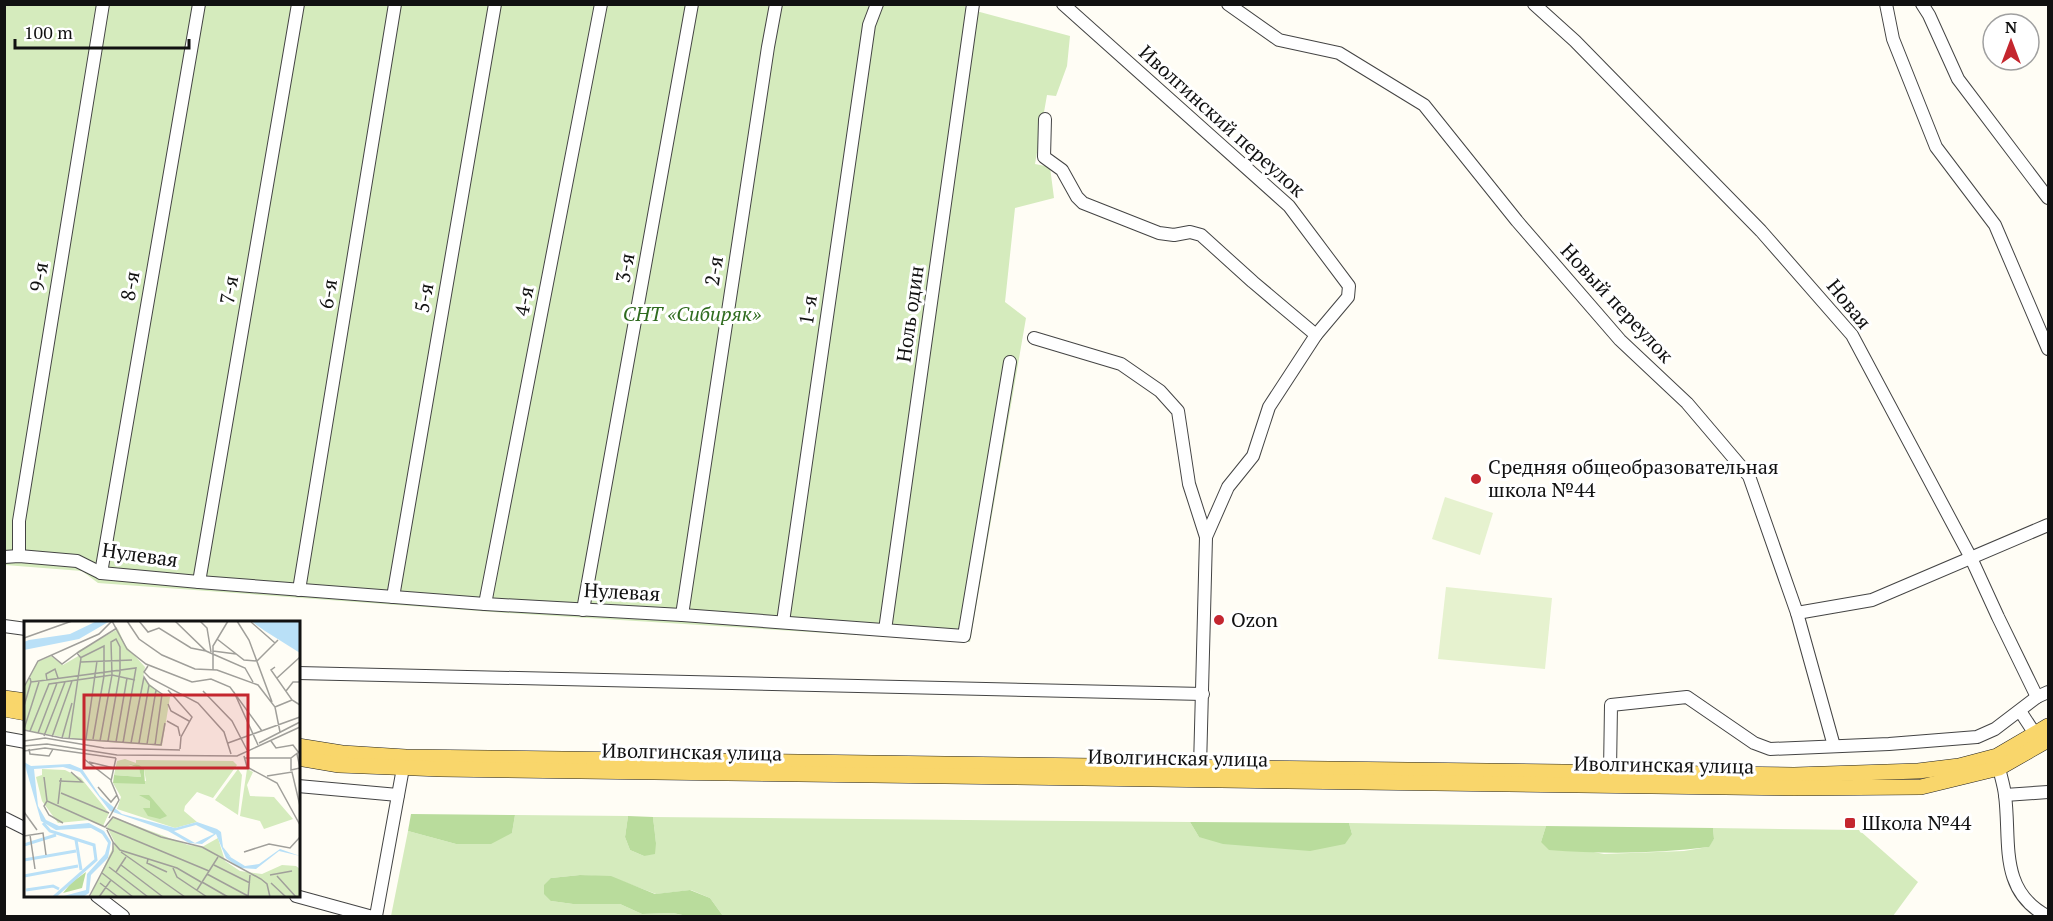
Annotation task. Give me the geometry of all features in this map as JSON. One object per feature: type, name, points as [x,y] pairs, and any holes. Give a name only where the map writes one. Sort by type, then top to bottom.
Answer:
[{"type":"main road","points":[[4,698],[24,701]]},
{"type":"main road","points":[[4,710],[24,713]]},
{"type":"main road","name":"Иволгинская улица","points":[[300,758],[339,765],[403,768],[1794,788],[1921,787],[2000,768],[2042,737],[2049,726]]},
{"type":"main road","name":"Иволгинская улица","points":[[300,746],[342,753],[417,757],[1794,775],[1918,771],[1959,766],[1997,756],[2042,737]]},
{"type":"street","name":"9-я","points":[[19,556],[19,521],[103,4]]},
{"type":"street","name":"8-я","points":[[100,573],[199,4]]},
{"type":"street","name":"7-я","points":[[199,582],[298,4]]},
{"type":"street","name":"6-я","points":[[299,590],[395,4]]},
{"type":"street","name":"5-я","points":[[393,597],[495,4]]},
{"type":"street","name":"4-я","points":[[485,604],[601,4]]},
{"type":"street","name":"3-я","points":[[583,610],[692,4]]},
{"type":"street","name":"2-я","points":[[682,615],[776,4]]},
{"type":"street","name":"1-я","points":[[783,622],[869,25],[877,4]]},
{"type":"street","name":"Ноль один","points":[[885,630],[974,4]]},
{"type":"street","name":"Иволгинский переулок","points":[[1063,4],[1288,206],[1349,286],[1348,297],[1316,335],[1269,407],[1253,456],[1228,487],[1206,537]]},
{"type":"street","name":"Новый переулок","points":[[1228,4],[1280,40],[1339,53],[1424,105],[1517,221],[1620,340],[1687,403],[1749,476],[1797,613],[1834,746]]},
{"type":"street","name":"Новая","points":[[1534,4],[1575,41],[1761,231],[1852,336],[1971,558],[1998,617],[2043,694]]},
{"type":"street","points":[[1886,4],[1893,39],[1936,147],[1995,225],[2049,349]]},
{"type":"street","points":[[1922,4],[1958,80],[2049,198]]},
{"type":"street","points":[[1045,119],[1044,157],[1062,170],[1077,197],[1083,203],[1160,233],[1174,235],[1190,232],[1201,235],[1316,335]]},
{"type":"street","name":"Иволгинский переулок","points":[[1034,338],[1121,364],[1160,391],[1178,411],[1189,484],[1206,537],[1200,767]]},
{"type":"street","name":"Нулевая","points":[[4,557],[19,556],[77,561],[100,573],[199,582],[485,604],[682,615],[964,636],[1010,362]]},
{"type":"street","points":[[1797,613],[1872,600],[2049,525]]},
{"type":"street","points":[[4,626],[24,629]]},
{"type":"street","points":[[300,673],[1203,694]]},
{"type":"street","points":[[1610,772],[1611,705],[1687,697],[1754,742],[1770,749],[1888,744],[1977,736],[1995,729],[2043,694]]},
{"type":"street","points":[[2020,711],[2042,737]]},
{"type":"street","points":[[4,738],[24,742]]},
{"type":"street","points":[[376,916],[403,768]]},
{"type":"street","points":[[2000,768],[2005,795],[2011,874],[2022,894],[2039,912],[2047,916]]},
{"type":"street","points":[[300,786],[398,795]]},
{"type":"street","points":[[2005,795],[2049,792]]},
{"type":"street","points":[[4,818],[24,828]]},
{"type":"street","points":[[98,897],[123,916]]},
{"type":"street","points":[[300,897],[369,916]]},
{"type":"green space","name":"СНТ «Сибиряк»","points":[[965,4],[965,8],[1070,36],[1067,66],[1056,96],[1047,95],[1035,164],[1050,167],[1054,198],[1015,208],[1005,302],[1026,318],[970,642],[507,613],[98,583],[82,571],[5,565],[5,5]]},
{"type":"green space","points":[[1445,497],[1493,513],[1480,555],[1432,539]]},
{"type":"green space","points":[[1446,587],[1552,598],[1545,669],[1438,659]]},
{"type":"green space","points":[[411,814],[515,815],[512,833],[491,844],[456,844],[408,831]]},
{"type":"green space","points":[[515,815],[628,816],[625,837],[630,850],[644,856],[656,843],[653,817],[1190,822],[1199,837],[1352,834],[1349,823],[1546,826],[1541,842],[1604,854],[1684,851],[1708,847],[1714,839],[1713,828],[1859,830],[1918,882],[1893,916],[723,916],[710,898],[691,890],[656,894],[611,877],[580,875],[551,878],[551,901],[573,904],[620,904],[642,914],[673,913],[687,916],[391,916],[408,831],[456,844],[512,833]]},
{"type":"green space","points":[[628,816],[653,817],[655,854],[644,856],[630,850],[625,837]]},
{"type":"green space","points":[[1190,822],[1349,823],[1352,834],[1345,844],[1310,851],[1223,844],[1199,837]]},
{"type":"green space","points":[[1546,826],[1713,828],[1714,839],[1709,847],[1669,851],[1609,853],[1549,850],[1541,842]]},
{"type":"green space","points":[[580,875],[611,876],[655,894],[690,890],[710,898],[723,916],[642,914],[620,904],[573,904],[551,901],[544,894],[544,885],[551,878]]},
{"type":"place","name":"Средняя общеобразовательная школа №44","points":[[1476,479]]},
{"type":"place","name":"Ozon","points":[[1219,620]]},
{"type":"place","name":"Школа №44","points":[[1850,823]]}]
